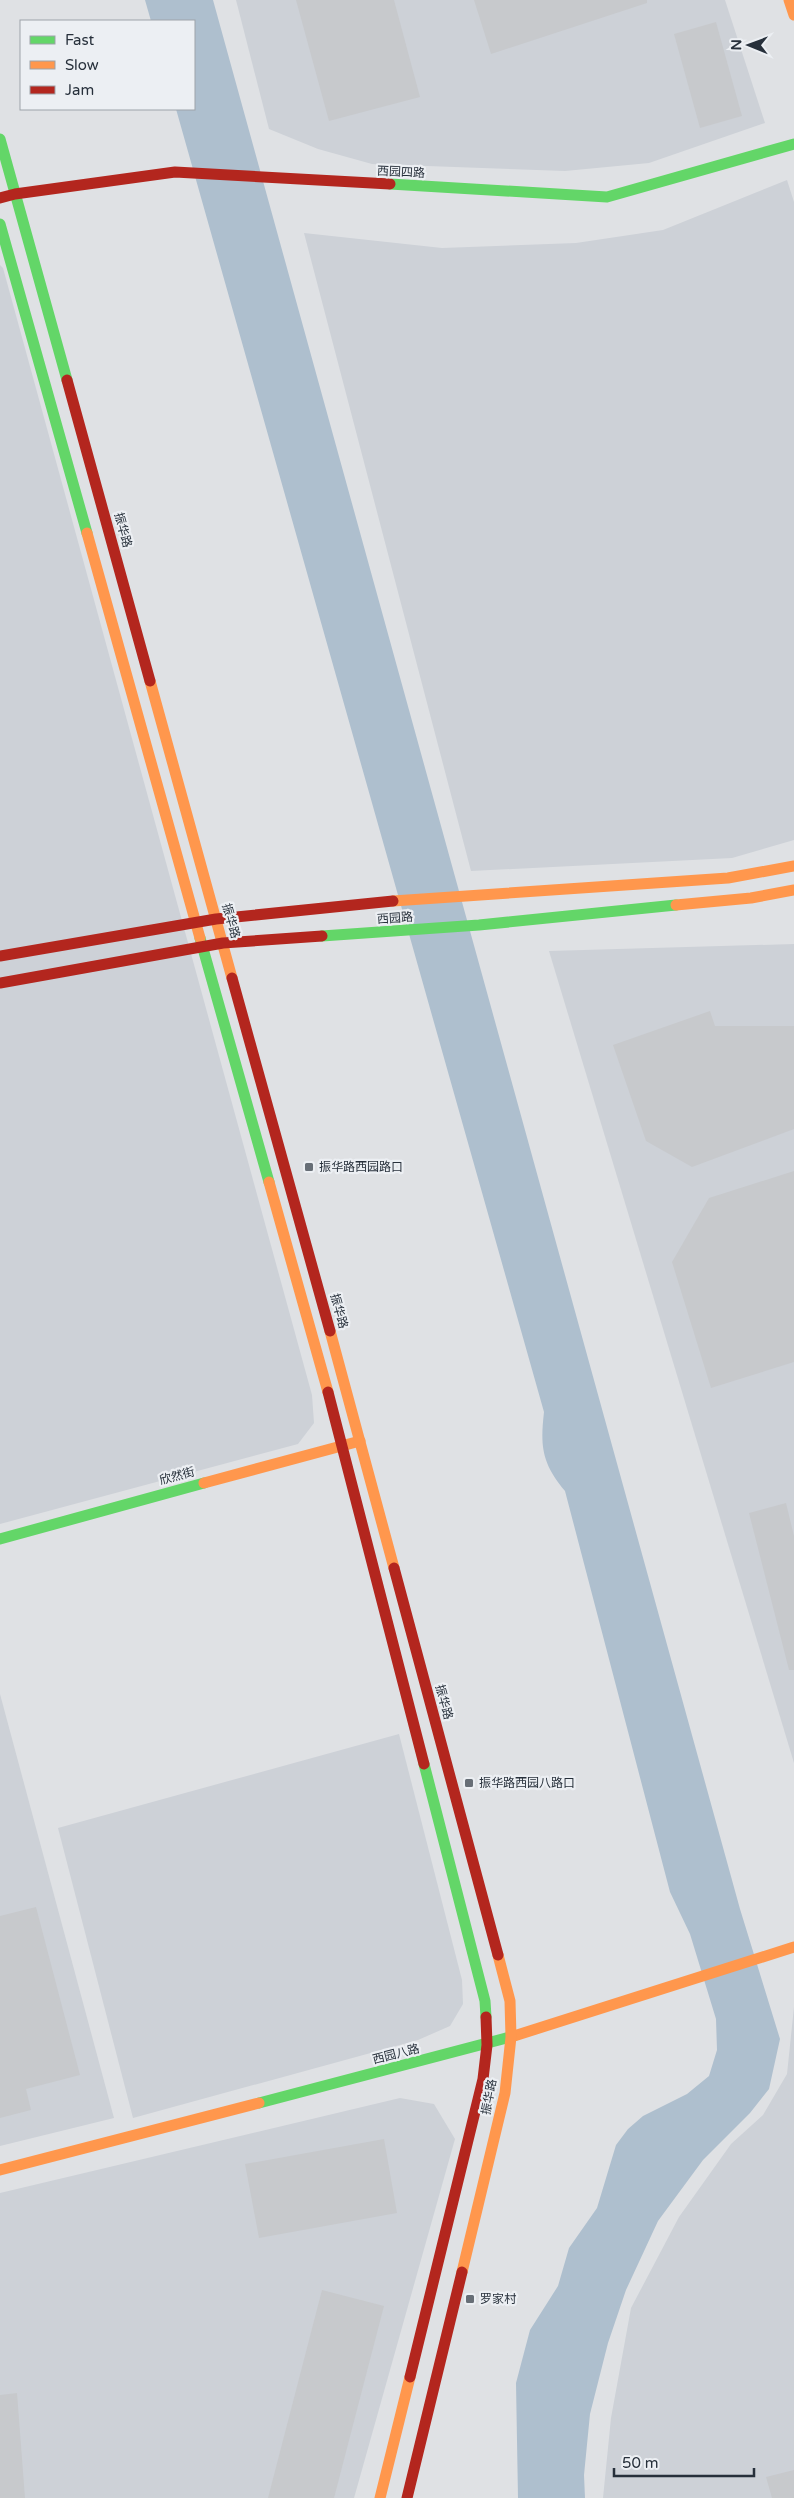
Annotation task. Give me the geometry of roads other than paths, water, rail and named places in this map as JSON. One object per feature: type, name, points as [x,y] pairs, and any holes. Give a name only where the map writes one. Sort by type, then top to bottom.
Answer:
[{"type":"main road","points":[[789,0],[794,14]]},
{"type":"main road","name":"振华路","points":[[0,139],[360,1440],[510,2001],[511,2037],[505,2093],[407,2498]]},
{"type":"main road","name":"西园四路","points":[[0,198],[16,194],[176,172],[606,197],[794,144]]},
{"type":"main road","name":"振华路","points":[[0,224],[343,1445],[485,2001],[487,2045],[483,2079],[380,2498]]},
{"type":"main road","name":"西园路","points":[[0,956],[216,919],[393,901],[728,878],[794,866]]},
{"type":"main road","name":"西园路","points":[[0,983],[223,943],[479,925],[751,898],[794,890]]},
{"type":"main road","name":"欣然街","points":[[0,1539],[360,1440]]},
{"type":"main road","name":"西园八路","points":[[0,2170],[487,2045],[679,1982],[794,1947]]},
{"type":"water","points":[[145,0],[213,0],[740,1909],[780,2039],[769,2089],[750,2113],[703,2160],[658,2221],[626,2290],[608,2343],[590,2414],[584,2475],[585,2498],[518,2498],[516,2383],[530,2330],[558,2286],[569,2248],[597,2208],[616,2145],[628,2129],[643,2116],[687,2094],[709,2076],[717,2050],[716,2019],[690,1934],[670,1892],[565,1491],[551,1472],[544,1454],[542,1435],[544,1412],[176,110],[195,110],[195,20],[151,20]]},
{"type":"place","name":"振华路西园路口","points":[[309,1167]]},
{"type":"place","name":"振华路西园八路口","points":[[469,1783]]},
{"type":"place","name":"罗家村","points":[[470,2299]]}]
